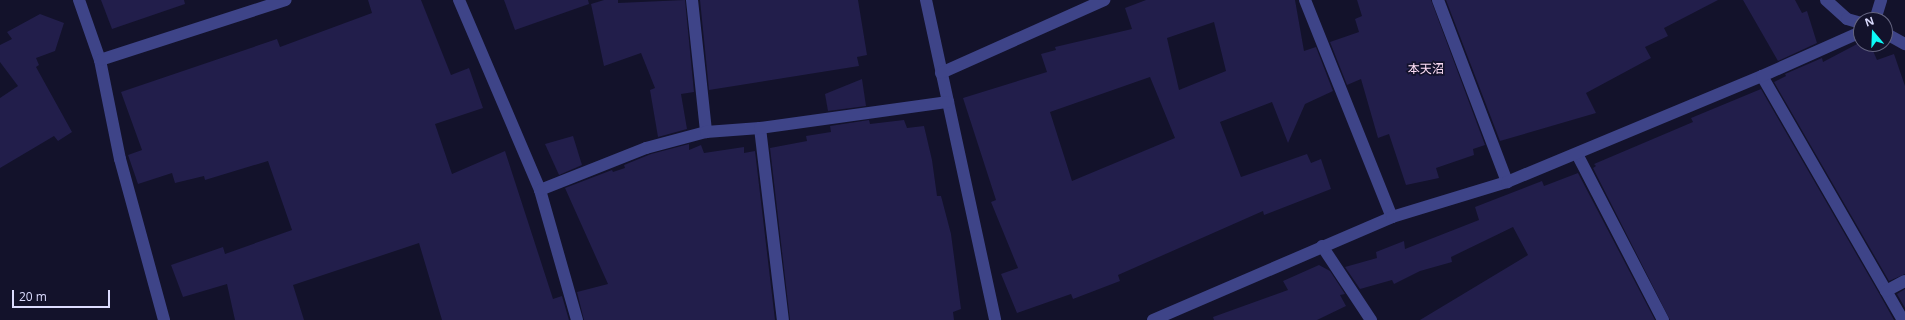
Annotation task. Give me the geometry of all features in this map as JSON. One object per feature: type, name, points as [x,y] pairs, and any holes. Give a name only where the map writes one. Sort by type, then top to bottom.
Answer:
[{"type":"street","points":[[79,0],[100,60],[120,159],[164,320]]},
{"type":"street","points":[[100,60],[286,0]]},
{"type":"street","points":[[459,0],[540,190],[577,320]]},
{"type":"street","points":[[692,0],[706,132]]},
{"type":"street","points":[[926,0],[995,320]]},
{"type":"street","points":[[941,73],[1104,0]]},
{"type":"street","points":[[1305,0],[1392,217]]},
{"type":"street","points":[[1438,0],[1507,182]]},
{"type":"street","points":[[1826,0],[1847,20],[1853,21]]},
{"type":"street","points":[[1877,12],[1881,0]]},
{"type":"street","points":[[1153,320],[1392,217],[1507,182],[1577,154],[1762,76],[1853,36]]},
{"type":"street","points":[[1893,37],[1905,44]]},
{"type":"street","points":[[1762,76],[1902,320]]},
{"type":"street","points":[[540,190],[646,148],[706,132],[760,128],[948,102]]},
{"type":"street","points":[[760,128],[783,320]]},
{"type":"street","points":[[1577,154],[1663,320]]},
{"type":"street","points":[[1322,246],[1371,320]]},
{"type":"street","points":[[1886,291],[1905,281]]},
{"type":"building","points":[[101,0],[184,0],[185,4],[112,29]]},
{"type":"building","points":[[368,0],[421,0],[451,75],[469,68],[483,108],[435,124],[452,174],[505,151],[553,299],[562,296],[569,320],[442,320],[419,243],[293,285],[304,320],[235,320],[227,284],[183,297],[171,265],[223,247],[225,254],[292,230],[268,161],[205,180],[204,176],[175,183],[172,173],[138,184],[128,155],[142,150],[121,92],[277,39],[280,47],[372,13]]},
{"type":"building","points":[[504,0],[588,0],[589,4],[515,30]]},
{"type":"building","points":[[604,0],[618,0],[618,3],[685,0],[694,92],[681,94],[687,129],[658,137],[650,90],[655,88],[641,53],[604,66],[591,4]]},
{"type":"building","points":[[700,0],[858,0],[867,55],[857,57],[859,66],[709,90]]},
{"type":"building","points":[[1146,0],[1295,0],[1304,51],[1316,47],[1333,91],[1305,104],[1288,143],[1272,102],[1220,122],[1241,177],[1307,154],[1311,163],[1321,159],[1331,189],[1264,215],[1263,211],[1118,275],[1120,281],[1073,299],[1071,294],[1017,313],[1001,274],[1018,268],[991,202],[996,200],[963,98],[1047,72],[1041,54],[1056,50],[1055,47],[1132,29],[1125,8]],"holes":[[[1214,22],[1226,71],[1179,90],[1167,38]],[[1150,77],[1175,138],[1072,181],[1050,112]]]},
{"type":"building","points":[[1357,0],[1431,0],[1485,145],[1473,149],[1474,155],[1436,168],[1439,178],[1406,185],[1389,134],[1378,138],[1361,79],[1347,85],[1330,42],[1359,32],[1355,19],[1362,16]]},
{"type":"building","points":[[1446,0],[1718,0],[1664,28],[1668,36],[1645,47],[1651,58],[1586,93],[1596,113],[1500,141]]},
{"type":"building","points":[[1743,0],[1795,0],[1802,13],[1807,11],[1817,43],[1778,61]]},
{"type":"building","points":[[40,14],[64,23],[55,51],[36,58],[39,65],[36,67],[72,132],[58,141],[54,136],[0,168],[0,98],[18,86],[0,62],[0,45],[12,39],[7,32]]},
{"type":"building","points":[[1853,46],[1853,52],[1874,52],[1877,60],[1894,54],[1905,86],[1905,274],[1889,281],[1774,82],[1786,76],[1785,74],[1822,58],[1823,62]]},
{"type":"building","points":[[862,79],[866,106],[828,111],[825,94]]},
{"type":"building","points":[[1761,89],[1894,320],[1670,320],[1593,168],[1596,166],[1594,164],[1693,122],[1691,118]]},
{"type":"building","points":[[869,120],[870,124],[904,120],[907,128],[924,126],[932,160],[937,196],[941,196],[951,234],[961,309],[953,312],[954,320],[790,320],[770,148],[807,141],[806,136],[831,132],[830,126]]},
{"type":"building","points":[[573,136],[582,165],[559,175],[545,144]]},
{"type":"building","points":[[689,144],[689,150],[701,145],[704,153],[744,147],[744,153],[755,151],[775,320],[584,320],[577,292],[608,284],[565,188],[612,170],[613,172],[625,168],[624,165],[651,154]]},
{"type":"building","points":[[1578,173],[1655,320],[1420,320],[1528,255],[1513,227],[1451,257],[1452,262],[1420,271],[1394,284],[1392,280],[1360,289],[1345,267],[1377,258],[1376,252],[1404,241],[1405,249],[1479,220],[1475,207],[1542,181],[1544,186]]},
{"type":"building","points":[[1319,265],[1330,271],[1345,294],[1340,295],[1346,306],[1317,320],[1214,320],[1213,317],[1288,290],[1283,281]]},
{"type":"building","points":[[1905,289],[1905,308],[1897,294]]},
{"type":"district","name":"本天沼","points":[[1426,69]]}]
